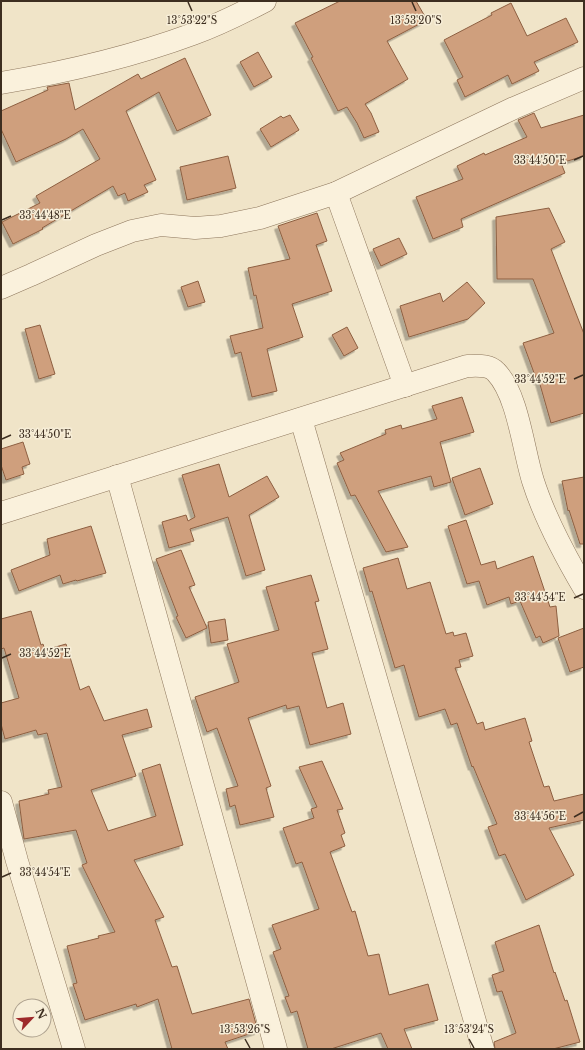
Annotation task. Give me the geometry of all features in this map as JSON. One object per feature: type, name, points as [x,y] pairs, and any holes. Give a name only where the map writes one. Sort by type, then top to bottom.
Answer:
[{"type":"street","points":[[1,83],[63,71],[148,50],[194,34],[265,1]]},
{"type":"street","points":[[1,288],[31,276],[96,244],[132,231],[161,226],[195,228],[221,226],[260,218],[336,193],[514,108],[584,78]]},
{"type":"street","points":[[336,193],[405,386]]},
{"type":"street","points":[[1,513],[301,420],[467,366],[482,365],[495,370],[505,383],[513,404],[533,480],[545,513],[568,562],[584,588]]},
{"type":"street","points":[[301,420],[483,1049]]},
{"type":"street","points":[[117,476],[276,1049]]},
{"type":"street","points":[[1,802],[17,861],[74,1049]]},
{"type":"building","points":[[340,1],[416,1],[427,20],[387,41],[408,79],[365,104],[371,113],[379,132],[364,138],[347,107],[338,111],[311,58],[313,57],[295,23]]},
{"type":"building","points":[[511,3],[527,36],[566,18],[578,42],[534,62],[539,71],[512,84],[508,75],[465,97],[457,80],[463,77],[444,40],[492,15],[491,13]]},
{"type":"building","points":[[258,52],[272,77],[254,87],[240,62]]},
{"type":"building","points":[[185,58],[211,115],[177,131],[159,92],[126,111],[156,180],[144,185],[148,192],[128,201],[125,193],[118,196],[113,186],[42,228],[43,229],[13,244],[2,222],[40,203],[36,196],[100,159],[83,129],[66,139],[16,162],[1,129],[1,111],[48,90],[47,87],[69,83],[75,110],[138,74],[141,79]]},
{"type":"building","points":[[534,113],[541,128],[584,115],[584,156],[561,163],[565,173],[461,219],[463,227],[433,239],[416,197],[463,179],[457,166],[484,153],[485,155],[527,137],[518,120]]},
{"type":"building","points":[[290,115],[299,130],[271,147],[260,129],[281,116],[283,118]]},
{"type":"building","points":[[228,156],[236,188],[187,200],[180,167]]},
{"type":"building","points":[[549,208],[565,242],[551,249],[584,334],[584,413],[551,423],[539,381],[537,381],[523,343],[554,333],[533,279],[497,279],[496,217]]},
{"type":"building","points":[[317,213],[327,241],[316,245],[332,291],[292,304],[303,337],[267,349],[277,391],[252,397],[241,352],[235,354],[230,336],[263,328],[256,295],[254,296],[248,268],[290,259],[278,226]]},
{"type":"building","points":[[399,238],[407,254],[381,266],[373,249]]},
{"type":"building","points":[[198,281],[205,302],[188,307],[181,287]]},
{"type":"building","points":[[467,282],[485,303],[468,319],[409,337],[400,306],[440,293],[443,302]]},
{"type":"building","points":[[40,325],[55,374],[39,379],[25,329]]},
{"type":"building","points":[[347,327],[358,348],[344,356],[332,335]]},
{"type":"building","points":[[462,397],[474,432],[440,442],[451,482],[434,487],[431,476],[378,491],[408,547],[386,552],[355,495],[351,496],[337,463],[344,460],[340,453],[386,434],[385,430],[401,425],[402,429],[437,419],[432,406]]},
{"type":"building","points":[[23,442],[30,464],[22,467],[24,474],[6,480],[1,465],[1,449]]},
{"type":"building","points":[[219,464],[229,497],[267,476],[279,497],[249,515],[265,570],[246,576],[228,517],[190,529],[194,541],[169,548],[162,522],[186,515],[188,521],[195,517],[182,475]]},
{"type":"building","points":[[480,468],[493,504],[465,515],[452,478]]},
{"type":"building","points":[[584,477],[584,544],[580,544],[569,510],[568,511],[562,481]]},
{"type":"building","points":[[466,520],[481,565],[495,561],[497,569],[533,556],[550,607],[556,606],[559,636],[543,643],[540,636],[536,638],[520,601],[511,604],[509,597],[487,605],[479,581],[467,584],[448,526]]},
{"type":"building","points":[[91,526],[106,573],[63,584],[60,575],[19,591],[11,570],[50,555],[47,539]]},
{"type":"building","points":[[181,550],[195,585],[189,587],[207,628],[186,638],[176,617],[178,616],[156,559]]},
{"type":"building","points":[[398,558],[407,589],[430,582],[446,634],[453,632],[454,636],[466,633],[473,656],[459,660],[461,667],[455,668],[477,724],[483,722],[485,730],[525,718],[532,741],[529,742],[544,787],[549,786],[554,801],[584,794],[584,820],[549,828],[574,875],[526,900],[505,854],[499,856],[488,827],[497,824],[473,766],[472,767],[457,723],[451,725],[445,709],[419,717],[404,665],[395,668],[372,591],[370,592],[363,568]]},
{"type":"building","points":[[311,575],[319,601],[315,602],[328,649],[312,653],[327,708],[343,703],[351,734],[310,745],[299,706],[287,709],[286,705],[248,718],[271,786],[266,788],[274,817],[240,825],[235,805],[230,807],[226,789],[238,786],[217,728],[207,732],[195,697],[239,682],[227,644],[279,630],[266,587]]},
{"type":"building","points":[[31,611],[41,645],[43,644],[45,650],[66,644],[80,690],[89,686],[104,721],[147,709],[152,727],[122,735],[136,776],[91,790],[108,831],[156,816],[142,770],[160,764],[183,845],[134,860],[164,917],[155,920],[172,967],[177,966],[192,1014],[249,999],[258,1031],[225,1042],[228,1049],[172,1049],[158,999],[137,1007],[136,1004],[85,1020],[73,984],[77,983],[67,946],[99,938],[98,936],[115,932],[82,865],[87,863],[76,830],[24,839],[19,801],[49,794],[48,790],[62,787],[47,733],[38,735],[36,730],[5,739],[1,724],[1,703],[19,698],[4,648],[1,649],[1,619]]},
{"type":"building","points":[[225,619],[228,640],[211,643],[208,622]]},
{"type":"building","points":[[584,628],[584,667],[570,672],[558,638]]},
{"type":"building","points":[[322,761],[343,809],[337,810],[345,833],[341,835],[345,846],[330,852],[352,912],[355,911],[368,956],[379,954],[389,995],[428,984],[438,1020],[404,1029],[412,1049],[388,1049],[381,1033],[331,1049],[308,1049],[297,1011],[291,1013],[285,997],[289,996],[273,952],[281,949],[272,925],[319,909],[302,862],[296,864],[283,828],[314,818],[311,809],[317,807],[299,767]]},
{"type":"building","points":[[539,925],[554,973],[555,972],[565,1001],[567,1000],[580,1042],[553,1049],[495,1049],[494,1042],[516,1033],[502,991],[497,992],[492,975],[504,971],[495,942]]}]
